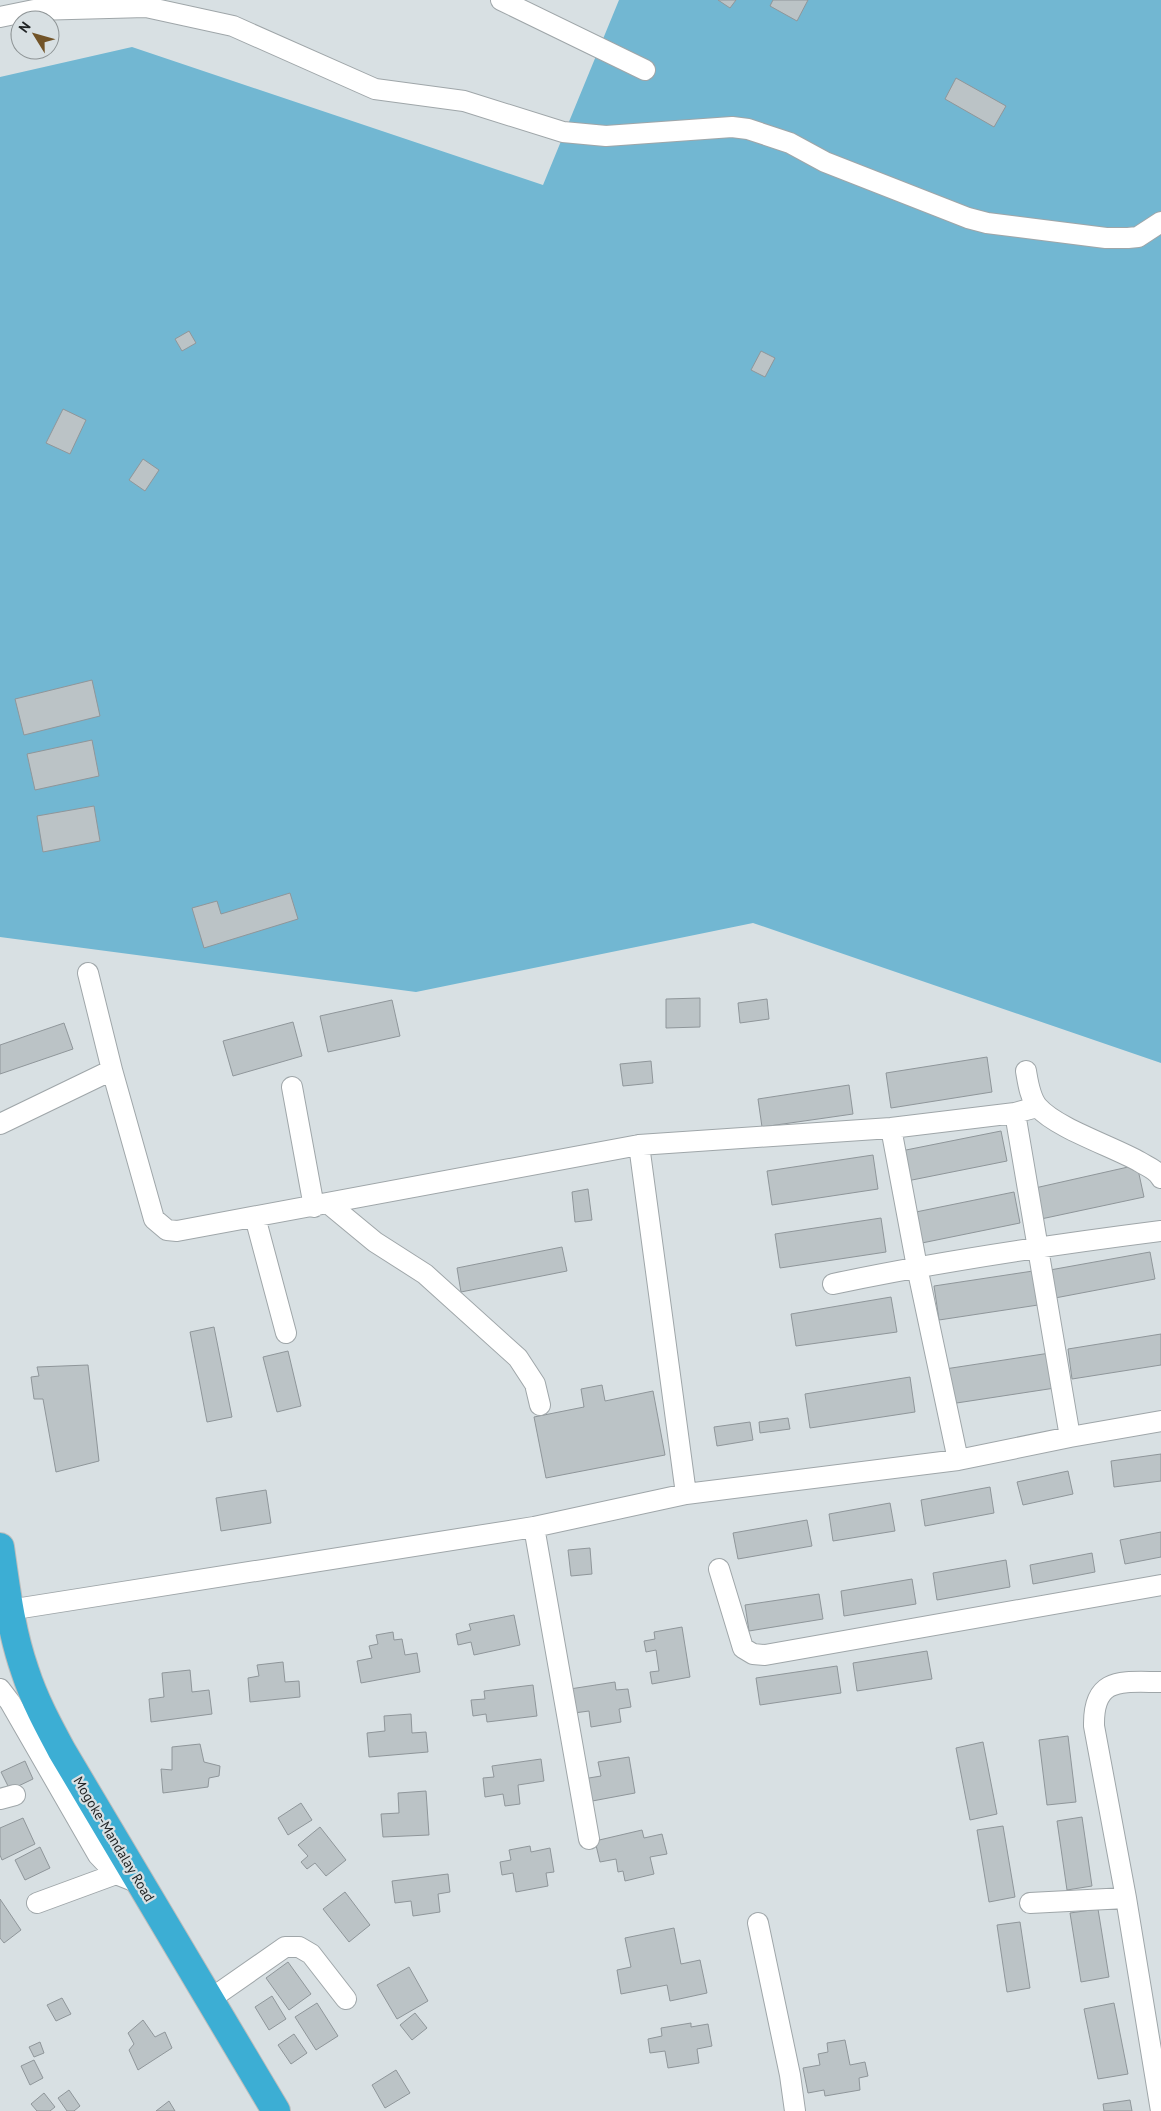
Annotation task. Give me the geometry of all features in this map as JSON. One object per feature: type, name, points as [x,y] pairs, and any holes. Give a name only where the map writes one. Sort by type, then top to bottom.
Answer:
[{"type":"highway","name":"Mogoke-Mandalay Road","points":[[0,1548],[9,1610],[12,1675],[43,1716],[128,1879],[210,2000],[276,2111]]},
{"type":"street","points":[[501,0],[645,70]]},
{"type":"street","points":[[0,17],[34,10],[146,7],[234,26],[375,89],[464,101],[563,132],[606,136],[669,133],[696,128],[732,127],[748,129],[790,143],[825,162],[968,218],[987,223],[1106,238],[1128,238],[1138,237],[1161,222]]},
{"type":"street","points":[[88,973],[112,1070],[154,1219],[160,1227],[178,1232],[639,1145],[891,1128],[1015,1113],[1038,1107]]},
{"type":"street","points":[[0,1124],[112,1070]]},
{"type":"street","points":[[1026,1071],[1030,1091],[1038,1107],[1052,1119],[1128,1156],[1160,1175]]},
{"type":"street","points":[[292,1087],[321,1205],[425,1274],[518,1358],[535,1384],[540,1405]]},
{"type":"street","points":[[1015,1113],[1070,1437]]},
{"type":"street","points":[[891,1128],[916,1267],[958,1460]]},
{"type":"street","points":[[639,1145],[686,1494]]},
{"type":"street","points":[[256,1218],[286,1333]]},
{"type":"street","points":[[832,1284],[916,1267],[1039,1246],[1161,1231]]},
{"type":"street","points":[[9,1610],[534,1527],[686,1494],[958,1460],[1161,1421]]},
{"type":"street","points":[[534,1527],[589,1839]]},
{"type":"street","points":[[719,1569],[743,1648],[753,1654],[766,1655],[1161,1585]]},
{"type":"street","points":[[1161,1682],[1118,1682],[1101,1693],[1093,1709],[1094,1726],[1126,1898],[1161,2111]]},
{"type":"street","points":[[0,1688],[10,1702],[98,1855],[128,1879]]},
{"type":"street","points":[[37,1903],[128,1879]]},
{"type":"street","points":[[1030,1903],[1126,1898]]},
{"type":"street","points":[[758,1923],[790,2075],[795,2111]]},
{"type":"street","points":[[210,2000],[285,1948],[299,1947],[311,1954],[346,1999]]},
{"type":"shaded area","points":[[619,0],[1161,0],[1161,1063],[753,923],[416,992],[0,937],[0,77],[132,47],[543,185]]},
{"type":"building","points":[[718,0],[736,0],[730,8]]},
{"type":"building","points":[[773,0],[808,0],[797,21],[770,6]]},
{"type":"building","points":[[956,78],[1006,106],[994,127],[945,99]]},
{"type":"building","points":[[189,331],[196,343],[182,351],[175,339]]},
{"type":"building","points":[[761,351],[775,358],[765,377],[751,370]]},
{"type":"building","points":[[63,409],[86,420],[70,454],[46,443]]},
{"type":"building","points":[[143,459],[159,470],[145,491],[129,480]]},
{"type":"building","points":[[92,680],[100,716],[24,735],[15,699]]},
{"type":"building","points":[[92,740],[99,776],[35,790],[27,754]]},
{"type":"building","points":[[94,806],[100,841],[43,852],[37,816]]},
{"type":"building","points":[[290,893],[298,919],[204,948],[192,908],[217,901],[221,914]]},
{"type":"building","points":[[700,998],[700,1027],[666,1028],[666,999]]},
{"type":"building","points":[[767,999],[769,1019],[740,1023],[738,1003]]},
{"type":"building","points":[[392,1000],[400,1036],[328,1052],[320,1016]]},
{"type":"building","points":[[293,1022],[302,1056],[233,1076],[223,1041]]},
{"type":"building","points":[[64,1023],[73,1049],[0,1074],[0,1045]]},
{"type":"building","points":[[987,1057],[992,1092],[891,1108],[886,1073]]},
{"type":"building","points":[[651,1061],[653,1083],[623,1086],[620,1064]]},
{"type":"building","points":[[849,1085],[853,1114],[762,1127],[758,1099]]},
{"type":"building","points":[[1001,1131],[1007,1161],[907,1181],[901,1151]]},
{"type":"building","points":[[873,1155],[878,1189],[772,1205],[767,1171]]},
{"type":"building","points":[[1137,1165],[1144,1197],[1041,1219],[1035,1188]]},
{"type":"building","points":[[588,1189],[592,1220],[575,1222],[572,1192]]},
{"type":"building","points":[[1014,1192],[1020,1223],[917,1244],[911,1213]]},
{"type":"building","points":[[881,1218],[886,1252],[780,1268],[775,1234]]},
{"type":"building","points":[[562,1247],[567,1271],[461,1292],[457,1268]]},
{"type":"building","points":[[1150,1252],[1155,1279],[1055,1298],[1050,1270]]},
{"type":"building","points":[[1033,1271],[1038,1305],[939,1320],[934,1286]]},
{"type":"building","points":[[891,1297],[897,1332],[796,1346],[791,1314]]},
{"type":"building","points":[[214,1327],[232,1417],[207,1422],[190,1332]]},
{"type":"building","points":[[1161,1334],[1161,1365],[1072,1379],[1068,1349]]},
{"type":"building","points":[[288,1351],[301,1406],[277,1412],[263,1357]]},
{"type":"building","points":[[1050,1353],[1055,1388],[950,1404],[945,1369]]},
{"type":"building","points":[[88,1365],[99,1461],[56,1472],[43,1399],[34,1399],[31,1377],[39,1376],[37,1367]]},
{"type":"building","points":[[910,1377],[915,1412],[810,1428],[805,1394]]},
{"type":"building","points":[[602,1385],[605,1401],[653,1391],[665,1455],[546,1478],[534,1417],[584,1407],[581,1389]]},
{"type":"building","points":[[788,1418],[790,1429],[760,1433],[759,1422]]},
{"type":"building","points":[[750,1422],[753,1440],[717,1446],[714,1427]]},
{"type":"building","points":[[1161,1454],[1161,1481],[1114,1487],[1111,1461]]},
{"type":"building","points":[[1068,1471],[1073,1494],[1023,1505],[1017,1482]]},
{"type":"building","points":[[990,1487],[994,1513],[925,1526],[921,1500]]},
{"type":"building","points":[[266,1490],[271,1523],[221,1531],[216,1498]]},
{"type":"building","points":[[890,1503],[895,1531],[833,1541],[829,1514]]},
{"type":"building","points":[[807,1520],[812,1546],[738,1559],[733,1533]]},
{"type":"building","points":[[1161,1532],[1161,1557],[1125,1564],[1120,1540]]},
{"type":"building","points":[[590,1548],[592,1574],[571,1576],[568,1550]]},
{"type":"building","points":[[1092,1553],[1095,1572],[1033,1584],[1030,1565]]},
{"type":"building","points":[[1006,1560],[1010,1587],[937,1600],[933,1573]]},
{"type":"building","points":[[912,1579],[916,1604],[844,1616],[841,1591]]},
{"type":"building","points":[[819,1594],[823,1619],[749,1631],[745,1605]]},
{"type":"building","points":[[514,1615],[520,1645],[474,1655],[471,1642],[458,1645],[456,1634],[471,1630],[469,1624]]},
{"type":"building","points":[[682,1627],[690,1677],[652,1684],[650,1672],[659,1671],[656,1650],[646,1652],[644,1641],[655,1639],[654,1632]]},
{"type":"building","points":[[393,1632],[394,1640],[402,1639],[405,1655],[417,1653],[420,1672],[361,1683],[357,1661],[372,1658],[369,1646],[378,1644],[376,1635]]},
{"type":"building","points":[[927,1651],[932,1679],[857,1691],[853,1663]]},
{"type":"building","points":[[283,1662],[285,1682],[299,1681],[300,1697],[250,1702],[248,1678],[259,1676],[257,1665]]},
{"type":"building","points":[[837,1666],[841,1693],[760,1705],[756,1678]]},
{"type":"building","points":[[190,1670],[192,1692],[209,1690],[212,1714],[151,1722],[149,1699],[164,1697],[162,1673]]},
{"type":"building","points":[[615,1682],[616,1690],[628,1689],[631,1707],[619,1709],[621,1722],[591,1727],[589,1711],[574,1713],[570,1689]]},
{"type":"building","points":[[533,1685],[537,1716],[487,1722],[486,1714],[473,1716],[471,1700],[485,1699],[484,1691]]},
{"type":"building","points":[[411,1714],[412,1733],[426,1732],[428,1752],[369,1757],[367,1733],[385,1731],[384,1716]]},
{"type":"building","points":[[1068,1736],[1076,1802],[1047,1805],[1039,1740]]},
{"type":"building","points":[[983,1742],[997,1814],[970,1820],[956,1748]]},
{"type":"building","points":[[200,1744],[204,1762],[220,1766],[219,1776],[209,1778],[208,1787],[163,1793],[161,1769],[172,1770],[172,1747]]},
{"type":"building","points":[[629,1757],[635,1793],[587,1802],[583,1779],[601,1776],[598,1762]]},
{"type":"building","points":[[541,1759],[544,1781],[518,1785],[520,1804],[505,1806],[503,1794],[485,1797],[483,1778],[494,1777],[492,1766]]},
{"type":"building","points":[[25,1761],[33,1779],[10,1790],[1,1772]]},
{"type":"building","points":[[426,1791],[429,1835],[383,1837],[381,1814],[399,1813],[398,1793]]},
{"type":"building","points":[[301,1803],[312,1820],[288,1835],[278,1818]]},
{"type":"building","points":[[1082,1817],[1092,1886],[1067,1890],[1057,1821]]},
{"type":"building","points":[[23,1818],[35,1844],[2,1860],[0,1855],[0,1828]]},
{"type":"building","points":[[1003,1826],[1015,1897],[989,1902],[977,1830]]},
{"type":"building","points":[[320,1827],[346,1860],[326,1876],[315,1863],[307,1869],[301,1862],[308,1856],[298,1845]]},
{"type":"building","points":[[642,1830],[644,1838],[662,1834],[667,1854],[650,1857],[654,1874],[625,1881],[623,1871],[618,1872],[616,1859],[600,1862],[595,1841]]},
{"type":"building","points":[[530,1846],[531,1852],[550,1848],[554,1872],[546,1873],[548,1886],[516,1892],[513,1873],[502,1875],[500,1862],[511,1860],[509,1850]]},
{"type":"building","points":[[40,1847],[50,1868],[25,1880],[15,1860]]},
{"type":"building","points":[[448,1874],[450,1892],[438,1894],[440,1912],[413,1916],[411,1901],[395,1903],[392,1881]]},
{"type":"building","points":[[345,1892],[370,1925],[349,1942],[323,1909]]},
{"type":"building","points":[[0,1899],[21,1930],[4,1943],[0,1938]]},
{"type":"building","points":[[1098,1909],[1109,1977],[1081,1982],[1070,1913]]},
{"type":"building","points":[[1020,1922],[1030,1988],[1007,1992],[997,1925]]},
{"type":"building","points":[[674,1928],[681,1964],[700,1960],[707,1993],[670,2001],[667,1985],[621,1994],[617,1970],[631,1967],[625,1938]]},
{"type":"building","points":[[288,1962],[311,1994],[289,2010],[266,1978]]},
{"type":"building","points":[[409,1967],[428,2001],[397,2019],[377,1985]]},
{"type":"building","points":[[272,1996],[286,2019],[269,2030],[255,2007]]},
{"type":"building","points":[[62,1998],[71,2014],[56,2021],[47,2005]]},
{"type":"building","points":[[317,2003],[338,2036],[316,2050],[295,2017]]},
{"type":"building","points":[[1114,2003],[1128,2074],[1098,2079],[1084,2009]]},
{"type":"building","points":[[415,2013],[427,2028],[412,2040],[400,2025]]},
{"type":"building","points":[[143,2020],[155,2037],[165,2032],[172,2048],[138,2070],[129,2050],[134,2044],[128,2033]]},
{"type":"building","points":[[691,2023],[691,2027],[708,2024],[712,2046],[697,2049],[699,2063],[668,2068],[665,2051],[650,2053],[648,2039],[662,2036],[661,2028]]},
{"type":"building","points":[[294,2034],[307,2053],[291,2064],[278,2045]]},
{"type":"building","points":[[845,2040],[850,2065],[865,2062],[868,2076],[859,2078],[860,2090],[825,2096],[824,2090],[808,2093],[803,2068],[820,2065],[818,2054],[828,2052],[827,2043]]},
{"type":"building","points":[[40,2042],[44,2053],[34,2057],[29,2047]]},
{"type":"building","points":[[34,2060],[43,2078],[30,2085],[21,2066]]},
{"type":"building","points":[[396,2070],[410,2093],[385,2108],[372,2085]]},
{"type":"building","points":[[69,2090],[80,2106],[74,2111],[67,2111],[58,2098]]},
{"type":"building","points":[[44,2093],[55,2107],[50,2111],[37,2111],[31,2104]]},
{"type":"building","points":[[1130,2100],[1132,2111],[1104,2111],[1103,2104]]},
{"type":"building","points":[[169,2101],[175,2111],[156,2111]]}]
